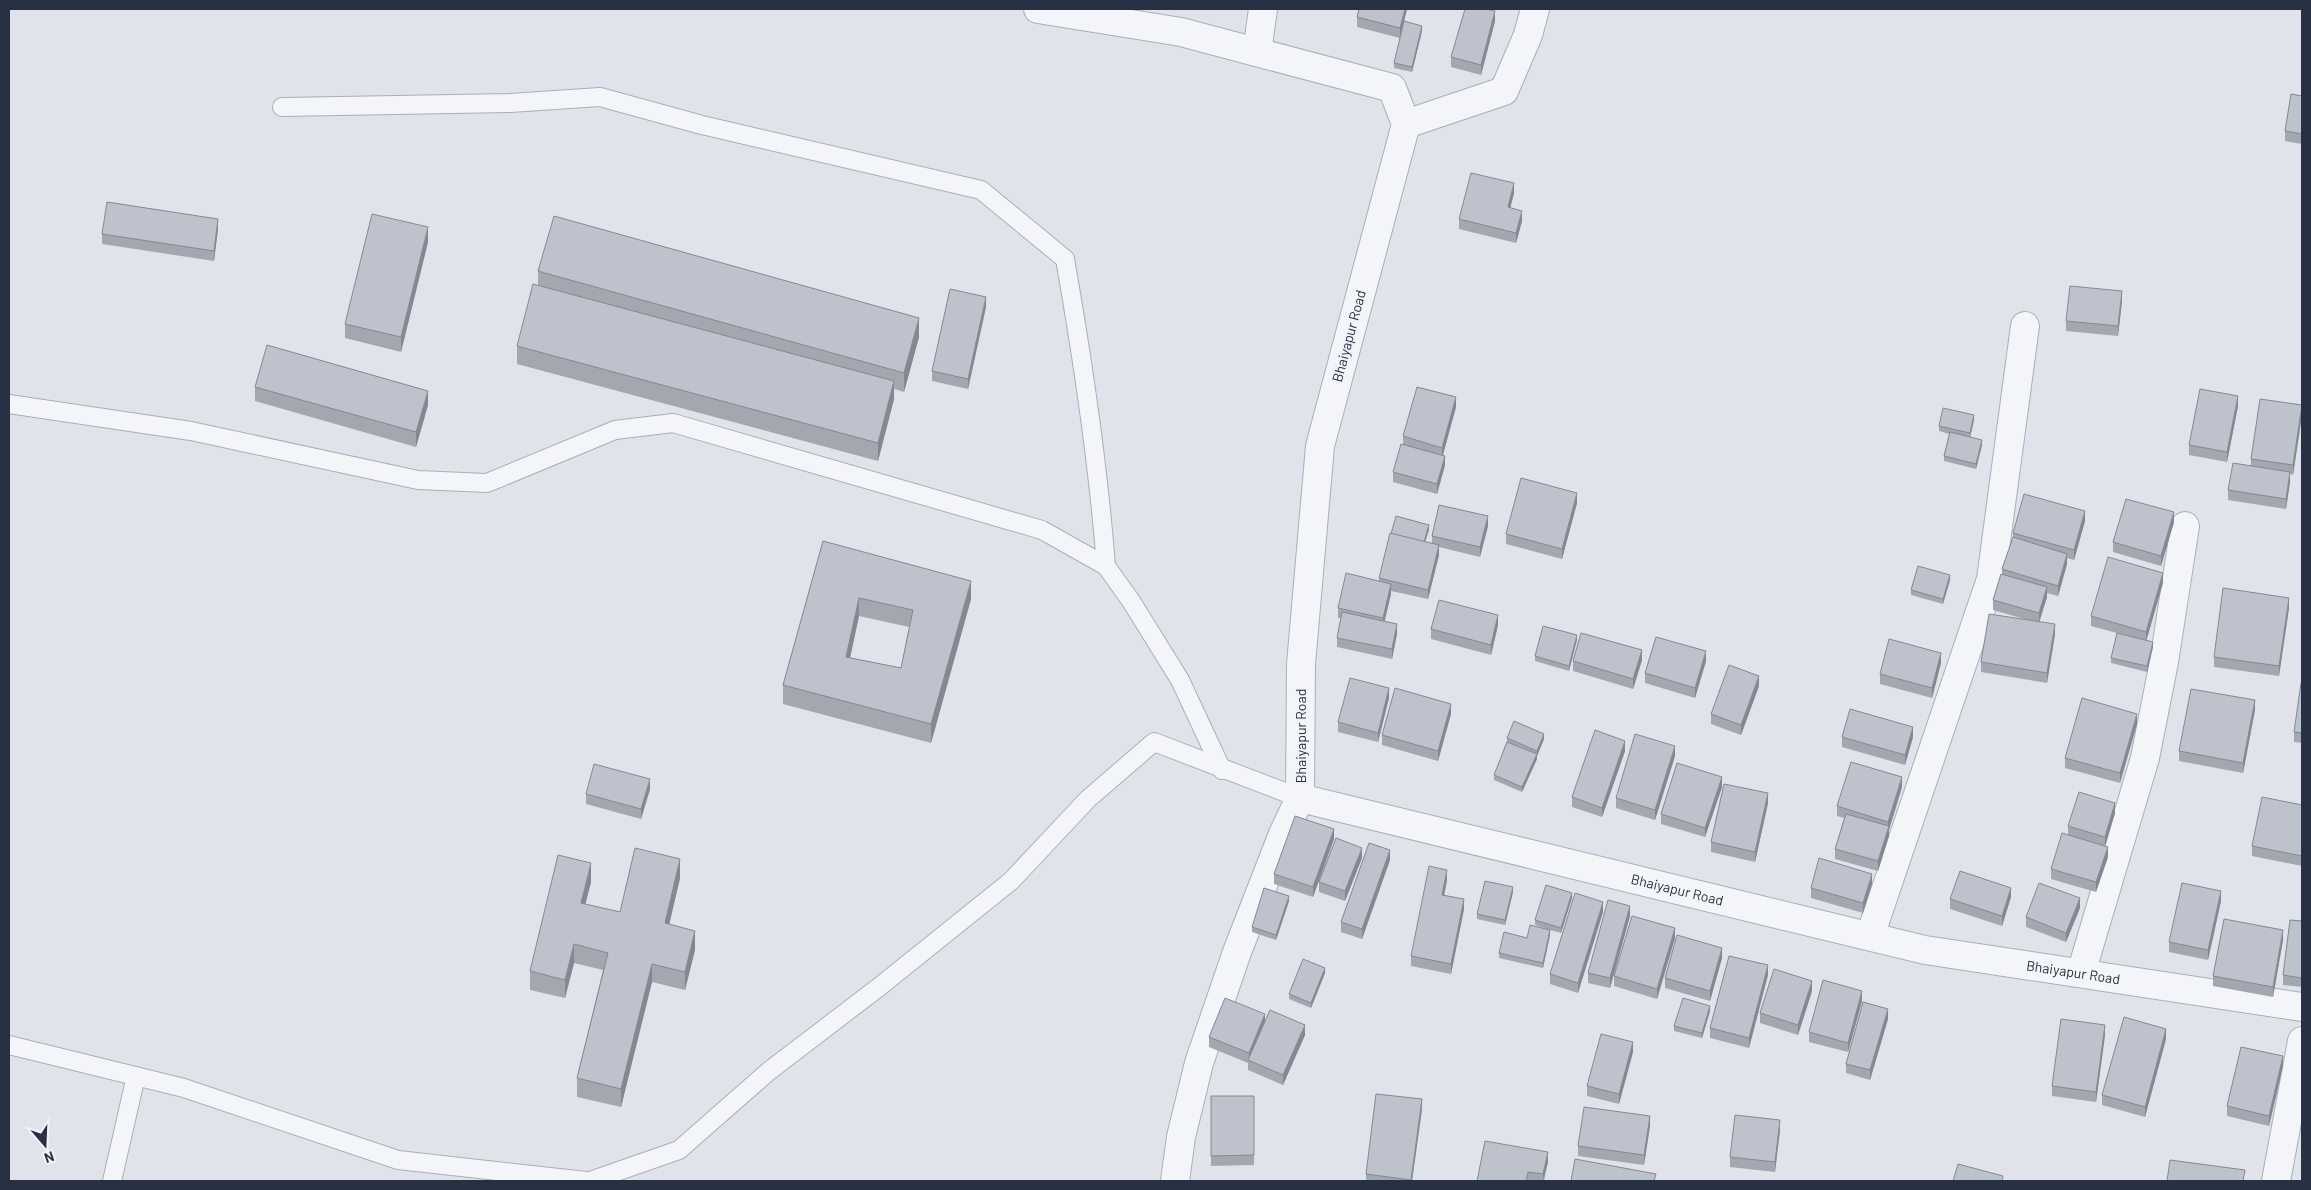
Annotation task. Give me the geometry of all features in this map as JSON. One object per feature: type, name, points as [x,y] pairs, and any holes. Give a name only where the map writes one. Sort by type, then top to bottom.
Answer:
[{"type":"street","points":[[1038,9],[1181,32],[1392,88],[1406,124],[1504,91],[1528,35],[1536,9]]},
{"type":"street","points":[[1257,52],[1263,9]]},
{"type":"street","name":"Bhaiyapur Road","points":[[1406,124],[1320,446],[1301,664],[1300,798],[1925,950],[2302,1007]]},
{"type":"street","points":[[1870,936],[1991,579],[2025,326]]},
{"type":"street","points":[[2081,973],[2144,758],[2164,662],[2185,526]]},
{"type":"street","points":[[1183,1180],[1181,1137],[1199,1063],[1237,952],[1300,798]]},
{"type":"street","points":[[2276,1181],[2302,1041]]},
{"type":"lane","points":[[282,107],[510,103],[600,97],[702,125],[981,190],[1065,259],[1082,356],[1097,460],[1106,566]]},
{"type":"lane","points":[[9,404],[191,431],[418,480],[487,483],[615,430],[673,423],[1042,530],[1106,566],[1131,600],[1180,680],[1222,770]]},
{"type":"lane","points":[[590,1181],[679,1150],[769,1071],[879,987],[1011,881],[1088,799],[1154,742],[1222,770],[1300,798]]},
{"type":"lane","points":[[9,1045],[184,1088],[398,1160],[539,1179],[586,1181]]},
{"type":"lane","points":[[112,1181],[136,1076]]},
{"type":"building","points":[[1359,9],[1405,9],[1400,28],[1357,17]]},
{"type":"building","points":[[1465,9],[1495,11],[1481,65],[1451,57]]},
{"type":"building","points":[[1404,21],[1422,26],[1412,67],[1394,63]]},
{"type":"building","points":[[2291,94],[2302,96],[2302,134],[2285,131]]},
{"type":"building","points":[[1471,173],[1514,183],[1508,207],[1522,211],[1516,233],[1459,219]]},
{"type":"building","points":[[107,202],[218,219],[214,251],[102,234]]},
{"type":"building","points":[[372,214],[428,227],[401,337],[345,324]]},
{"type":"building","points":[[554,216],[919,318],[904,373],[538,271]]},
{"type":"building","points":[[533,284],[894,381],[878,443],[517,346]]},
{"type":"building","points":[[2070,286],[2122,291],[2118,326],[2066,321]]},
{"type":"building","points":[[950,289],[986,297],[968,379],[932,371]]},
{"type":"building","points":[[267,345],[428,391],[416,432],[255,387]]},
{"type":"building","points":[[1417,387],[1456,397],[1442,448],[1403,436]]},
{"type":"building","points":[[2200,389],[2238,396],[2227,452],[2189,445]]},
{"type":"building","points":[[2260,399],[2302,405],[2293,465],[2251,459]]},
{"type":"building","points":[[1943,408],[1974,415],[1970,433],[1939,426]]},
{"type":"building","points":[[1950,432],[1982,440],[1976,464],[1944,456]]},
{"type":"building","points":[[1401,444],[1445,456],[1437,484],[1393,472]]},
{"type":"building","points":[[2233,463],[2290,472],[2286,499],[2228,490]]},
{"type":"building","points":[[1521,478],[1577,493],[1562,549],[1506,534]]},
{"type":"building","points":[[2024,494],[2085,511],[2074,550],[2013,533]]},
{"type":"building","points":[[2126,499],[2174,512],[2161,556],[2113,542]]},
{"type":"building","points":[[1439,505],[1488,516],[1480,547],[1432,536]]},
{"type":"building","points":[[1396,516],[1429,525],[1424,542],[1391,534]]},
{"type":"building","points":[[1390,533],[1439,545],[1428,590],[1379,578]]},
{"type":"building","points":[[2013,537],[2067,554],[2058,586],[2002,569]]},
{"type":"building","points":[[823,541],[971,581],[931,724],[783,685]],"holes":[[[859,598],[913,610],[901,668],[846,657]]]},
{"type":"building","points":[[2108,557],[2163,573],[2146,632],[2091,616]]},
{"type":"building","points":[[1918,566],[1950,575],[1943,599],[1911,590]]},
{"type":"building","points":[[1346,573],[1391,584],[1383,618],[1338,608]]},
{"type":"building","points":[[2001,574],[2047,587],[2039,613],[1993,600]]},
{"type":"building","points":[[2223,588],[2289,598],[2279,666],[2214,657]]},
{"type":"building","points":[[1439,600],[1498,615],[1491,645],[1431,629]]},
{"type":"building","points":[[1342,612],[1397,624],[1392,649],[1337,638]]},
{"type":"building","points":[[1989,614],[2055,624],[2047,673],[1981,662]]},
{"type":"building","points":[[1543,626],[1577,635],[1569,666],[1535,656]]},
{"type":"building","points":[[1581,633],[1642,650],[1633,679],[1573,661]]},
{"type":"building","points":[[2117,633],[2153,642],[2147,666],[2111,658]]},
{"type":"building","points":[[1656,637],[1706,651],[1695,688],[1645,673]]},
{"type":"building","points":[[1889,639],[1941,653],[1932,688],[1880,674]]},
{"type":"building","points":[[1729,665],[1759,676],[1741,725],[1711,714]]},
{"type":"building","points":[[1350,678],[1389,688],[1378,733],[1338,722]]},
{"type":"building","points":[[2302,684],[2302,733],[2294,732]]},
{"type":"building","points":[[1395,688],[1451,704],[1438,751],[1382,735]]},
{"type":"building","points":[[2191,689],[2255,700],[2243,763],[2179,751]]},
{"type":"building","points":[[2082,698],[2137,714],[2120,773],[2065,758]]},
{"type":"building","points":[[1850,709],[1913,727],[1905,755],[1842,737]]},
{"type":"building","points":[[1514,721],[1544,734],[1537,751],[1507,738]]},
{"type":"building","points":[[1595,730],[1625,741],[1602,808],[1572,797]]},
{"type":"building","points":[[1635,734],[1675,746],[1655,810],[1616,798]]},
{"type":"building","points":[[1507,742],[1537,754],[1522,787],[1494,775]]},
{"type":"building","points":[[1851,762],[1902,777],[1888,822],[1837,806]]},
{"type":"building","points":[[1677,763],[1722,777],[1705,828],[1661,814]]},
{"type":"building","points":[[594,764],[650,779],[641,809],[586,794]]},
{"type":"building","points":[[1724,784],[1768,793],[1755,852],[1711,842]]},
{"type":"building","points":[[2079,792],[2115,803],[2105,837],[2068,826]]},
{"type":"building","points":[[2262,797],[2302,805],[2302,856],[2252,846]]},
{"type":"building","points":[[1846,814],[1889,826],[1878,861],[1835,849]]},
{"type":"building","points":[[1295,816],[1334,829],[1313,887],[1274,874]]},
{"type":"building","points":[[2062,833],[2108,847],[2096,882],[2051,869]]},
{"type":"building","points":[[1336,838],[1362,848],[1345,891],[1319,882]]},
{"type":"building","points":[[1369,843],[1390,850],[1362,929],[1341,922]]},
{"type":"building","points":[[635,848],[680,859],[665,923],[695,931],[685,972],[652,964],[621,1089],[577,1078],[608,953],[574,944],[565,980],[530,971],[558,855],[591,863],[581,903],[620,912]]},
{"type":"building","points":[[1819,858],[1872,874],[1863,903],[1811,888]]},
{"type":"building","points":[[1429,866],[1447,870],[1442,895],[1464,899],[1451,964],[1411,956]]},
{"type":"building","points":[[1960,871],[2011,888],[2002,916],[1950,899]]},
{"type":"building","points":[[1485,881],[1513,887],[1505,920],[1477,914]]},
{"type":"building","points":[[2039,883],[2080,898],[2066,933],[2026,917]]},
{"type":"building","points":[[2182,883],[2221,891],[2208,950],[2169,942]]},
{"type":"building","points":[[1546,885],[1572,893],[1561,928],[1535,920]]},
{"type":"building","points":[[1264,888],[1289,896],[1276,935],[1252,927]]},
{"type":"building","points":[[1575,893],[1603,902],[1578,983],[1550,974]]},
{"type":"building","points":[[1608,900],[1630,906],[1610,978],[1588,973]]},
{"type":"building","points":[[1632,916],[1675,928],[1657,989],[1614,976]]},
{"type":"building","points":[[2224,919],[2283,930],[2273,987],[2213,976]]},
{"type":"building","points":[[2290,920],[2302,921],[2302,978],[2283,975]]},
{"type":"building","points":[[1530,925],[1550,930],[1543,963],[1499,953],[1504,932],[1527,938]]},
{"type":"building","points":[[1677,935],[1722,948],[1710,991],[1665,978]]},
{"type":"building","points":[[1729,956],[1768,965],[1749,1038],[1710,1028]]},
{"type":"building","points":[[1303,959],[1325,968],[1311,1003],[1289,994]]},
{"type":"building","points":[[1774,969],[1812,981],[1798,1025],[1760,1013]]},
{"type":"building","points":[[1823,980],[1862,991],[1848,1043],[1809,1032]]},
{"type":"building","points":[[1225,998],[1265,1014],[1249,1053],[1209,1037]]},
{"type":"building","points":[[1683,998],[1710,1006],[1702,1033],[1674,1026]]},
{"type":"building","points":[[1863,1002],[1888,1009],[1870,1070],[1846,1064]]},
{"type":"building","points":[[1270,1010],[1305,1025],[1283,1075],[1248,1060]]},
{"type":"building","points":[[2124,1017],[2166,1029],[2145,1107],[2102,1095]]},
{"type":"building","points":[[2061,1019],[2105,1025],[2096,1092],[2052,1086]]},
{"type":"building","points":[[1601,1034],[1633,1042],[1619,1094],[1587,1086]]},
{"type":"building","points":[[2241,1047],[2283,1056],[2269,1116],[2227,1106]]},
{"type":"building","points":[[1376,1094],[1422,1099],[1411,1180],[1366,1174]]},
{"type":"building","points":[[1211,1096],[1254,1096],[1254,1155],[1211,1156]]},
{"type":"building","points":[[1584,1107],[1650,1116],[1644,1155],[1578,1146]]},
{"type":"building","points":[[1735,1115],[1780,1120],[1775,1162],[1730,1157]]},
{"type":"building","points":[[1485,1141],[1548,1152],[1543,1174],[1528,1172],[1526,1181],[1477,1181]]},
{"type":"building","points":[[1575,1159],[1656,1174],[1654,1181],[1571,1181]]},
{"type":"building","points":[[2170,1160],[2245,1170],[2243,1181],[2167,1181]]},
{"type":"building","points":[[1958,1164],[2003,1176],[2002,1181],[1953,1181]]}]
